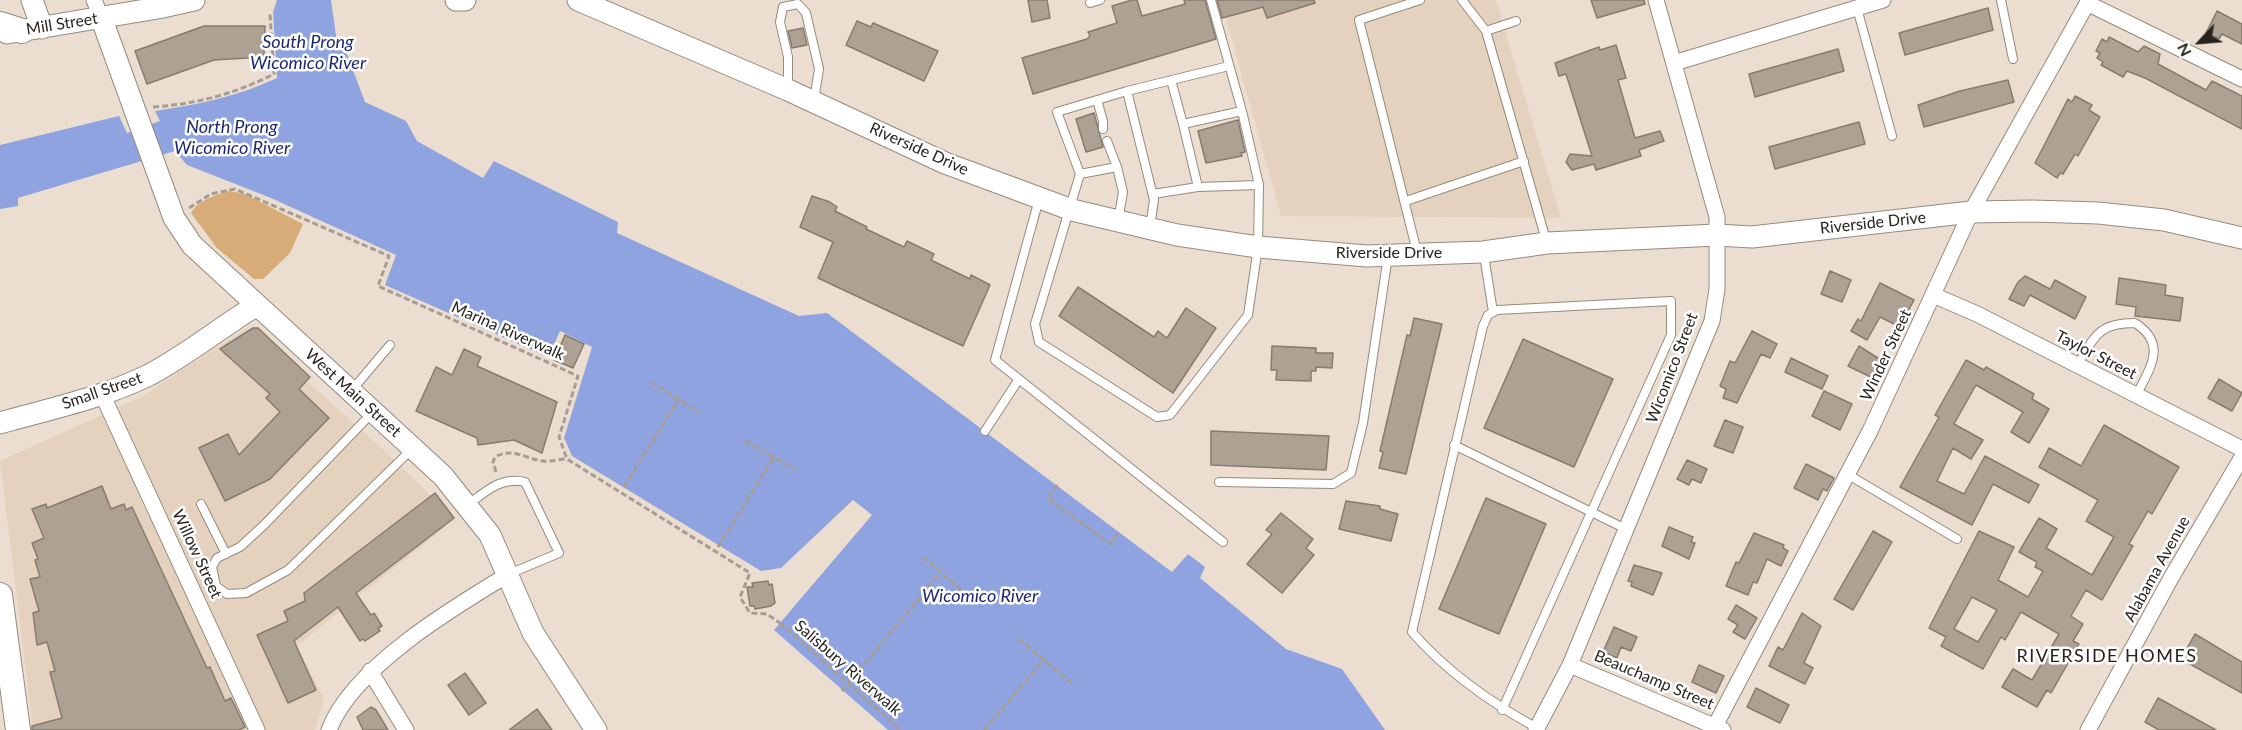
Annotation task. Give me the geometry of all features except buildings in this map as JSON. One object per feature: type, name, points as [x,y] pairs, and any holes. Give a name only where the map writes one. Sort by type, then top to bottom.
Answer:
[{"type":"main road","points":[[0,595],[18,730]]},
{"type":"street","points":[[16,29],[32,0]]},
{"type":"street","name":"Mill Street","points":[[16,29],[98,9],[194,0]]},
{"type":"street","points":[[456,0],[465,0]]},
{"type":"street","name":"Riverside Drive","points":[[578,0],[788,90],[945,163],[1072,210],[1150,229],[1258,247],[1388,255],[1483,252],[1547,243],[1717,235],[1752,237],[1971,212],[2098,213],[2164,220],[2242,238]]},
{"type":"street","name":"Wicomico Street","points":[[1537,729],[1570,664],[1712,321],[1717,289],[1717,217],[1656,0]]},
{"type":"street","points":[[1674,63],[1883,0]]},
{"type":"street","points":[[2088,1],[2242,79]]},
{"type":"street","name":"Winder Street","points":[[1719,728],[1902,365],[1971,212],[2088,1]]},
{"type":"street","name":"West Main Street","points":[[98,9],[145,115],[154,161],[174,218],[192,244],[443,476],[468,505],[490,535],[533,633],[596,730]]},
{"type":"street","name":"Taylor Street","points":[[1933,295],[1977,314],[2242,449]]},
{"type":"street","name":"Small Street","points":[[0,423],[102,394],[150,374],[258,305]]},
{"type":"street","name":"Willow Street","points":[[102,394],[257,730]]},
{"type":"street","name":"Alabama Avenue","points":[[2088,730],[2171,578],[2242,457]]},
{"type":"street","points":[[329,730],[333,718],[351,692],[370,671],[459,605],[509,574]]},
{"type":"street","name":"Beauchamp Street","points":[[1570,664],[1719,728]]},
{"type":"street","points":[[370,671],[406,730]]},
{"type":"lane","points":[[1090,3],[1100,0]]},
{"type":"lane","points":[[1211,0],[1242,111],[1259,185],[1258,247],[1248,315],[1170,415],[1156,417],[1039,342],[1035,324],[1072,210],[1080,174],[1057,112],[1126,91],[1229,66]]},
{"type":"lane","points":[[1417,254],[1406,201],[1359,20],[1420,0]]},
{"type":"lane","points":[[1462,0],[1486,31],[1547,243]]},
{"type":"lane","points":[[2001,0],[2013,59]]},
{"type":"lane","points":[[788,90],[788,57],[780,16],[783,7],[798,4],[806,13],[819,69],[814,102]]},
{"type":"lane","points":[[1857,8],[1892,136]]},
{"type":"lane","points":[[1486,31],[1516,21]]},
{"type":"lane","points":[[1171,80],[1198,187]]},
{"type":"lane","points":[[1126,91],[1153,194],[1150,229]]},
{"type":"lane","points":[[1097,100],[1105,126]]},
{"type":"lane","points":[[1183,124],[1242,111]]},
{"type":"lane","points":[[1110,143],[1123,192],[1118,221]]},
{"type":"lane","points":[[1406,201],[1524,161]]},
{"type":"lane","points":[[1080,174],[1117,167]]},
{"type":"lane","points":[[1153,194],[1198,187],[1259,185]]},
{"type":"lane","points":[[1039,198],[995,360],[1223,542]]},
{"type":"lane","points":[[1483,252],[1493,312]]},
{"type":"lane","points":[[1219,482],[1333,484],[1351,473],[1363,423],[1388,255]]},
{"type":"lane","points":[[1502,710],[1671,335],[1671,301],[1493,312],[1488,315],[1483,326],[1412,632],[1477,693],[1502,710],[1537,729]]},
{"type":"lane","points":[[2077,366],[2099,330],[2110,324],[2135,323],[2152,338],[2154,348],[2153,359],[2136,396]]},
{"type":"lane","points":[[351,391],[390,345]]},
{"type":"lane","points":[[985,431],[1019,379]]},
{"type":"lane","points":[[373,412],[264,525],[240,547],[217,558],[212,567],[216,586],[228,594],[246,592],[288,570],[413,448]]},
{"type":"lane","points":[[1454,445],[1626,529]]},
{"type":"lane","points":[[1847,474],[1957,539]]},
{"type":"lane","points":[[468,505],[501,483],[516,480],[525,482],[559,554],[509,574]]},
{"type":"lane","points":[[201,504],[226,554]]},
{"type":"path","points":[[145,115],[206,101],[246,88],[274,74],[270,14]]},
{"type":"path","name":"Marina Riverwalk","points":[[187,209],[211,194],[235,189],[273,204],[389,256],[378,286],[578,376],[559,437],[567,459]]},
{"type":"path","points":[[651,382],[700,413]]},
{"type":"path","points":[[624,487],[679,399]]},
{"type":"path","points":[[745,441],[796,469]]},
{"type":"path","points":[[501,483],[492,462],[501,453],[526,455],[543,461],[567,459]]},
{"type":"path","points":[[718,547],[774,457]]},
{"type":"path","name":"Salisbury Riverwalk","points":[[567,459],[750,573],[740,597],[750,613],[767,614],[780,623],[900,730]]},
{"type":"path","points":[[1057,485],[1048,499],[1110,544],[1118,532]]},
{"type":"path","points":[[923,557],[963,591]]},
{"type":"path","points":[[842,691],[941,572]]},
{"type":"path","points":[[1019,639],[1073,684]]},
{"type":"path","points":[[984,730],[1044,660]]},
{"type":"shaded area","points":[[1221,0],[1496,0],[1561,218],[1281,216]]},
{"type":"shaded area","points":[[229,191],[245,194],[303,224],[290,253],[263,279],[254,279],[217,248],[191,213],[203,201]]},
{"type":"shaded area","points":[[247,328],[384,450],[455,519],[297,646],[324,699],[315,730],[33,730],[0,461],[141,397]]},
{"type":"water","name":"Wicomico River","points":[[277,0],[331,0],[337,43],[345,49],[365,102],[406,121],[417,141],[483,178],[494,161],[618,222],[617,233],[799,316],[827,313],[1172,572],[1188,554],[1205,567],[1200,578],[1286,649],[1342,669],[1385,730],[888,730],[774,630],[872,515],[853,500],[781,568],[761,571],[572,456],[564,438],[592,347],[560,331],[548,357],[385,285],[396,255],[271,198],[187,165],[175,151],[18,198],[18,206],[0,209],[0,145],[119,116],[127,133],[160,121],[155,111],[218,99],[277,78],[273,12]]},
{"type":"district","name":"RIVERSIDE HOMES","points":[[2107,656]]},
{"type":"water label","name":"South Prong Wicomico River","points":[[308,52]]},
{"type":"water label","name":"North Prong Wicomico River","points":[[232,137]]}]
